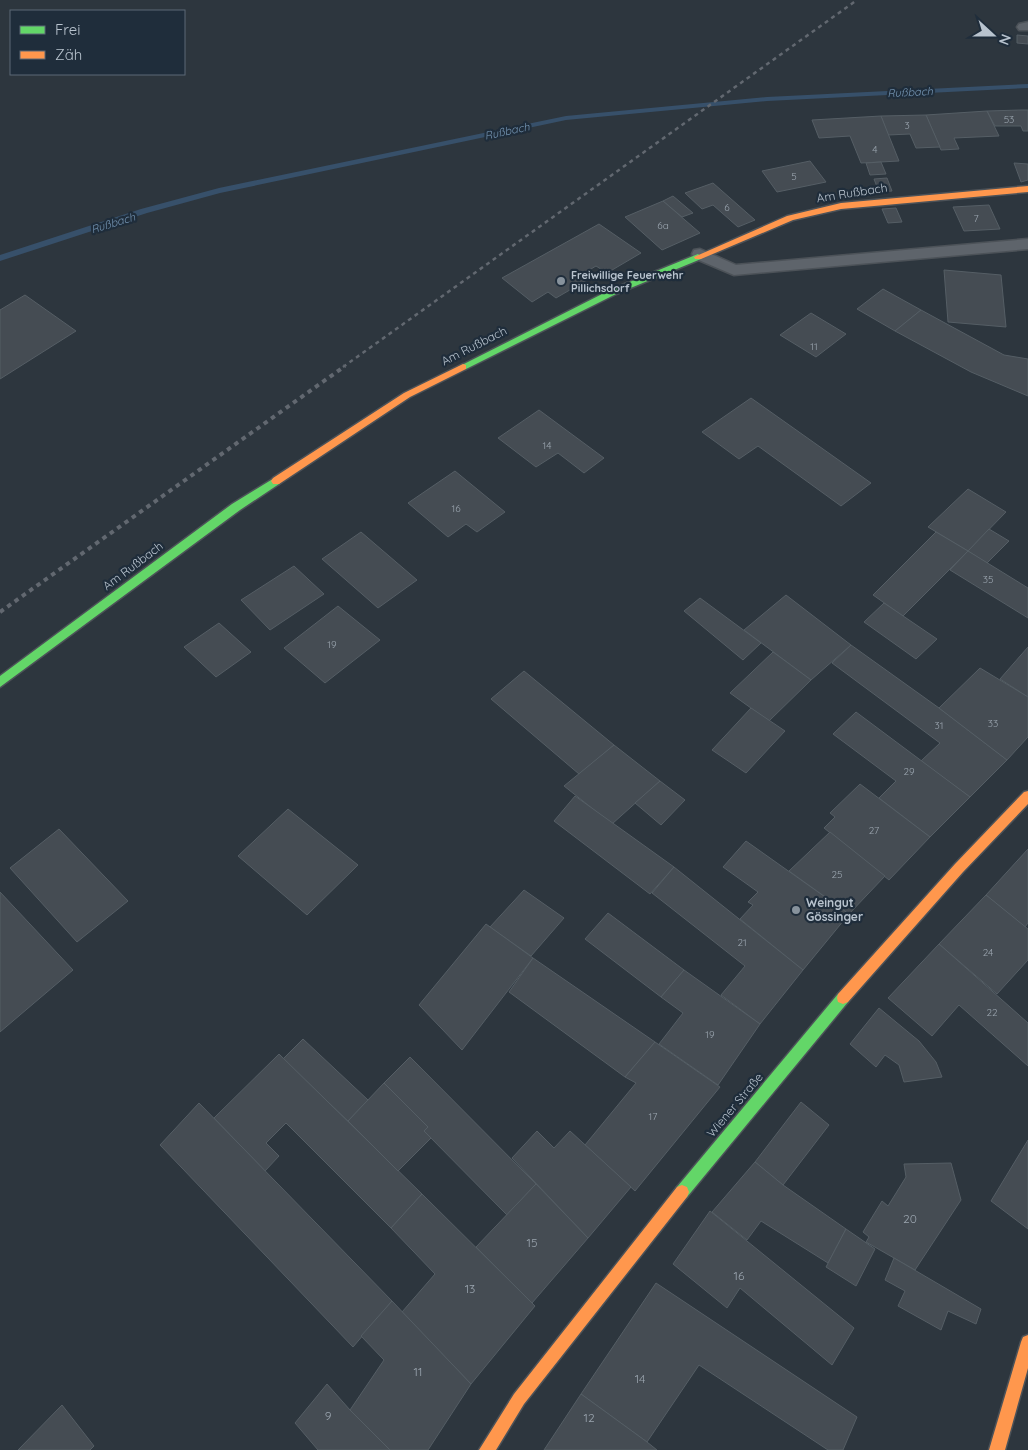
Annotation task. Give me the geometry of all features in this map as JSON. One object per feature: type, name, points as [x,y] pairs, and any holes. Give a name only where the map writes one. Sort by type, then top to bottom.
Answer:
[{"type":"street","name":"Am Rußbach","points":[[0,682],[236,507],[407,395],[613,292],[700,254],[790,218],[842,206],[1028,190]]},
{"type":"street","name":"Wiener Straße","points":[[487,1450],[519,1399],[668,1208],[860,978],[959,868],[1028,796]]},
{"type":"street","points":[[997,1450],[1028,1342]]},
{"type":"lane","points":[[700,254],[734,270],[1028,244]]},
{"type":"building","points":[[1017,35],[1028,36],[1028,44],[1017,43]]},
{"type":"building","points":[[1028,110],[1028,131],[1023,131],[1021,126],[995,126],[987,111]]},
{"type":"building","points":[[987,111],[999,136],[954,138],[959,149],[941,150],[926,115]]},
{"type":"building","points":[[926,115],[940,147],[916,148],[910,134],[888,135],[881,116]]},
{"type":"building","points":[[881,116],[899,161],[861,163],[850,136],[819,138],[812,120]]},
{"type":"building","points":[[810,161],[826,182],[777,192],[762,171]]},
{"type":"building","points":[[881,162],[886,174],[870,175],[866,163]]},
{"type":"building","points":[[1014,163],[1028,164],[1028,180],[1021,182]]},
{"type":"building","points":[[887,178],[892,191],[879,192],[874,179]]},
{"type":"building","points":[[713,183],[755,220],[738,227],[713,205],[702,209],[685,193]]},
{"type":"building","points":[[673,196],[693,213],[682,217],[663,201]]},
{"type":"building","points":[[663,201],[700,233],[662,250],[625,217]]},
{"type":"building","points":[[989,205],[1000,229],[964,231],[953,207]]},
{"type":"building","points":[[896,208],[902,222],[888,223],[882,209]]},
{"type":"building","points":[[599,224],[641,253],[607,273],[596,266],[581,275],[587,280],[556,298],[548,292],[532,302],[502,278]]},
{"type":"building","points":[[944,270],[1001,275],[1006,327],[948,322]]},
{"type":"building","points":[[883,289],[921,310],[895,331],[857,309]]},
{"type":"building","points":[[25,295],[76,331],[0,379],[0,310]]},
{"type":"building","points":[[921,310],[1004,355],[1028,359],[1028,396],[971,372],[895,331]]},
{"type":"building","points":[[811,313],[846,334],[816,357],[780,335]]},
{"type":"building","points":[[751,398],[871,483],[841,506],[758,446],[739,459],[702,432]]},
{"type":"building","points":[[539,410],[604,458],[584,473],[558,453],[536,467],[498,438]]},
{"type":"building","points":[[455,471],[505,512],[477,532],[466,524],[448,537],[408,503]]},
{"type":"building","points":[[968,489],[1006,512],[968,551],[928,527]]},
{"type":"building","points":[[989,529],[1009,541],[987,563],[968,551]]},
{"type":"building","points":[[361,532],[417,580],[378,608],[322,559]]},
{"type":"building","points":[[936,532],[968,551],[903,616],[873,595]]},
{"type":"building","points":[[968,551],[1028,588],[1028,618],[950,570]]},
{"type":"building","points":[[294,566],[324,594],[270,630],[241,600]]},
{"type":"building","points":[[786,595],[851,645],[811,680],[744,630]]},
{"type":"building","points":[[700,598],[761,643],[743,660],[684,611]]},
{"type":"building","points":[[884,603],[937,639],[916,659],[864,622]]},
{"type":"building","points":[[338,606],[380,640],[325,683],[284,648]]},
{"type":"building","points":[[219,623],[251,652],[216,677],[184,647]]},
{"type":"building","points":[[851,645],[939,708],[1007,760],[970,797],[921,761],[940,743],[832,663]]},
{"type":"building","points":[[1028,647],[1028,697],[1000,679]]},
{"type":"building","points":[[773,652],[811,680],[769,721],[730,693]]},
{"type":"building","points":[[980,668],[1028,697],[1028,737],[1007,760],[939,708]]},
{"type":"building","points":[[524,671],[614,745],[579,774],[491,699]]},
{"type":"building","points":[[751,708],[785,731],[746,773],[712,750]]},
{"type":"building","points":[[856,712],[970,797],[930,837],[879,798],[896,781],[833,734]]},
{"type":"building","points":[[614,745],[660,781],[612,824],[564,786]]},
{"type":"building","points":[[660,781],[685,800],[661,825],[635,803]]},
{"type":"building","points":[[860,784],[930,837],[889,880],[824,828],[835,817],[830,813]]},
{"type":"building","points":[[575,796],[674,867],[650,894],[554,821]]},
{"type":"building","points":[[288,809],[358,865],[307,915],[238,856]]},
{"type":"building","points":[[59,829],[128,901],[77,942],[10,868]]},
{"type":"building","points":[[830,832],[885,876],[849,914],[789,871]]},
{"type":"building","name":"Weingut Gössinger","points":[[746,841],[849,914],[803,970],[740,919],[753,905],[748,902],[758,892],[723,867]]},
{"type":"building","points":[[1028,849],[1028,923],[1025,927],[986,895]]},
{"type":"building","points":[[674,867],[803,970],[760,1024],[721,995],[745,966],[652,893]]},
{"type":"building","points":[[524,890],[564,918],[531,956],[490,927]]},
{"type":"building","points":[[0,892],[73,970],[0,1032]]},
{"type":"building","points":[[986,895],[1028,929],[1028,960],[997,994],[939,944]]},
{"type":"building","points":[[608,913],[684,970],[661,997],[585,939]]},
{"type":"building","points":[[486,924],[533,958],[462,1050],[419,1005]]},
{"type":"building","points":[[939,944],[1028,1023],[1028,1066],[959,1005],[932,1036],[888,998]]},
{"type":"building","points":[[533,958],[655,1042],[625,1077],[509,992]]},
{"type":"building","points":[[684,970],[760,1024],[718,1085],[659,1044],[683,1013],[661,997]]},
{"type":"building","points":[[879,1008],[919,1041],[936,1062],[942,1077],[904,1082],[899,1065],[885,1055],[876,1067],[850,1044]]},
{"type":"building","points":[[303,1039],[368,1100],[348,1121],[283,1059]]},
{"type":"building","points":[[655,1042],[720,1087],[635,1191],[585,1145],[636,1083],[625,1077]]},
{"type":"building","points":[[279,1054],[422,1194],[391,1228],[286,1123],[266,1143],[279,1156],[265,1171],[214,1118]]},
{"type":"building","points":[[410,1057],[536,1184],[507,1215],[424,1131],[428,1127],[384,1083]]},
{"type":"building","points":[[384,1083],[428,1127],[424,1131],[431,1138],[398,1171],[348,1121]]},
{"type":"building","points":[[801,1102],[829,1125],[783,1185],[755,1162]]},
{"type":"building","points":[[199,1103],[392,1301],[353,1347],[160,1145]]},
{"type":"building","points":[[537,1131],[554,1148],[570,1131],[631,1187],[588,1238],[512,1158]]},
{"type":"building","points":[[1028,1140],[1028,1229],[991,1201]]},
{"type":"building","points":[[755,1162],[783,1185],[846,1229],[828,1263],[761,1221],[747,1240],[712,1212]]},
{"type":"building","points":[[951,1163],[961,1200],[915,1270],[866,1242],[869,1237],[863,1232],[882,1201],[888,1206],[906,1177],[904,1164]]},
{"type":"building","points":[[536,1184],[588,1238],[532,1303],[476,1247]]},
{"type":"building","points":[[422,1194],[535,1306],[471,1384],[402,1312],[435,1274],[391,1228]]},
{"type":"building","points":[[710,1211],[854,1328],[832,1365],[740,1288],[727,1308],[673,1264]]},
{"type":"building","points":[[846,1229],[875,1249],[856,1286],[826,1267]]},
{"type":"building","points":[[894,1258],[981,1309],[976,1324],[948,1311],[941,1330],[898,1306],[905,1291],[885,1280]]},
{"type":"building","points":[[656,1283],[857,1417],[843,1450],[828,1450],[699,1365],[647,1442],[581,1394]]},
{"type":"building","points":[[392,1301],[471,1384],[428,1450],[390,1450],[350,1410],[384,1360],[361,1336]]},
{"type":"building","points":[[327,1384],[390,1450],[318,1450],[295,1423]]},
{"type":"building","points":[[581,1394],[647,1442],[657,1450],[544,1450]]},
{"type":"building","points":[[62,1405],[94,1446],[90,1450],[18,1450]]},
{"type":"waterway","name":"Rußbach","points":[[0,258],[144,211],[219,191],[566,118],[767,99],[1028,86]]},
{"type":"railway","points":[[343,367],[857,0]]},
{"type":"railway","points":[[0,612],[345,366]]},
{"type":"traffic: fast","points":[[463,367],[613,292],[698,257]]},
{"type":"traffic: fast","points":[[0,682],[236,507],[276,481]]},
{"type":"traffic: fast","points":[[682,1192],[843,998]]},
{"type":"traffic: slow","points":[[698,257],[790,218],[841,206],[1028,189]]},
{"type":"traffic: slow","points":[[276,481],[407,395],[463,367]]},
{"type":"traffic: slow","points":[[843,998],[959,868],[1028,796]]},
{"type":"traffic: slow","points":[[487,1450],[519,1399],[682,1192]]},
{"type":"traffic: slow","points":[[997,1450],[1028,1342]]},
{"type":"place","name":"Freiwillige Feuerwehr Pillichsdorf","points":[[561,281]]},
{"type":"place","name":"Weingut Gössinger","points":[[796,910]]}]
